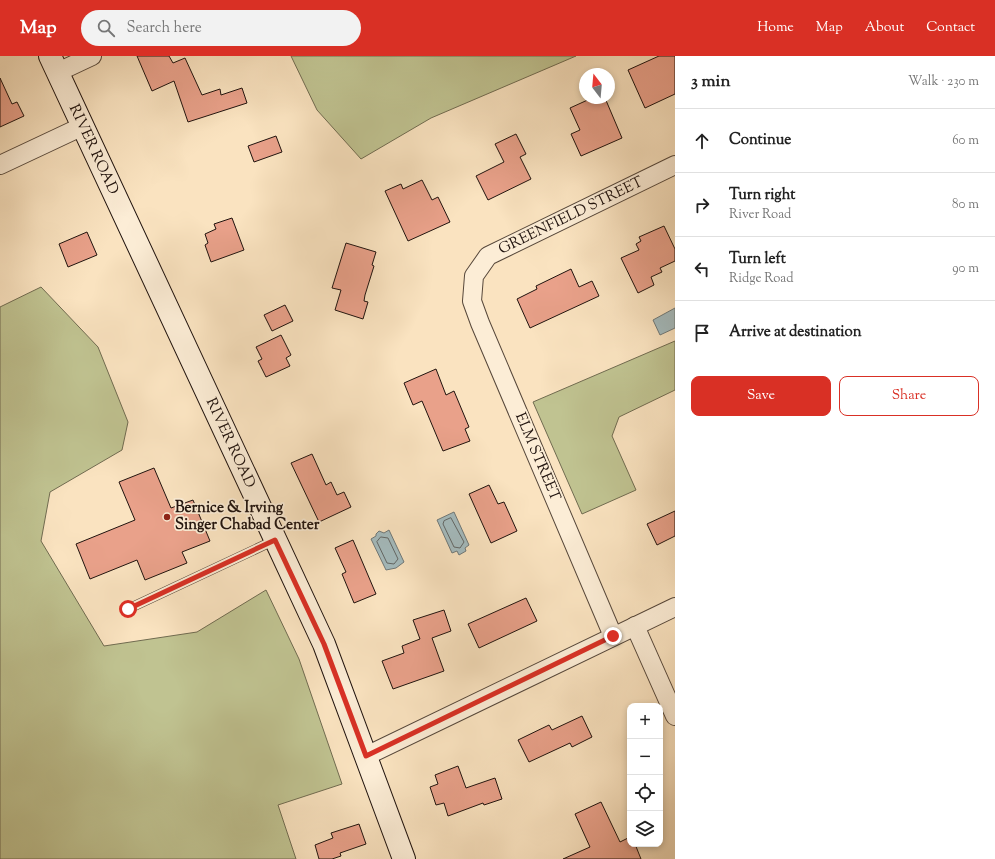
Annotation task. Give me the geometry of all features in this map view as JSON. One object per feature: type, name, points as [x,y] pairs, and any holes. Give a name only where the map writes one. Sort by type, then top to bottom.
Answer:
[{"type":"street","points":[[54,64],[92,56]]},
{"type":"street","name":"RIVER ROAD","points":[[54,64],[324,644],[404,859]]},
{"type":"street","points":[[0,165],[83,126]]},
{"type":"street","name":"GREENFIELD STREET","points":[[474,276],[488,256],[675,165]]},
{"type":"street","name":"ELM STREET","points":[[474,276],[472,301],[480,324],[613,636]]},
{"type":"street","points":[[366,756],[675,607]]},
{"type":"street","points":[[634,626],[675,716]]},
{"type":"lane","points":[[128,609],[275,540]]},
{"type":"green space","points":[[291,56],[576,56],[431,118],[361,159],[317,110]]},
{"type":"green space","points":[[41,287],[98,347],[128,422],[122,450],[50,492],[41,541],[104,646],[197,632],[266,590],[299,659],[342,784],[278,805],[296,859],[0,859],[0,307]]},
{"type":"green space","points":[[675,341],[675,390],[619,417],[612,436],[636,490],[582,514],[533,402]]},
{"type":"water","points":[[675,308],[675,328],[660,335],[653,320]]},
{"type":"water","points":[[454,512],[469,545],[465,548],[466,551],[459,555],[457,551],[452,553],[437,520]]},
{"type":"water","points":[[389,530],[404,562],[396,568],[386,570],[371,539],[376,536],[379,531],[384,533]]},
{"type":"building","points":[[137,56],[169,56],[173,63],[185,58],[202,95],[220,89],[221,95],[242,88],[247,103],[188,122],[174,81],[152,91]]},
{"type":"building","points":[[659,56],[675,56],[675,94],[645,108],[628,70]]},
{"type":"building","points":[[0,78],[12,104],[17,102],[24,116],[0,127]]},
{"type":"building","points":[[579,104],[608,104],[622,138],[581,156],[571,134],[580,130],[570,108]]},
{"type":"building","points":[[516,134],[526,154],[520,157],[531,179],[488,200],[476,176],[504,162],[495,144]]},
{"type":"building","points":[[276,136],[282,152],[254,162],[248,146]]},
{"type":"building","points":[[422,180],[432,200],[438,197],[450,222],[408,241],[385,191],[401,184],[403,189]]},
{"type":"building","points":[[232,218],[244,250],[211,262],[205,245],[208,243],[205,234],[216,229],[214,224]]},
{"type":"building","points":[[664,226],[675,249],[675,261],[660,268],[662,272],[651,277],[654,285],[638,293],[621,258],[639,250],[636,244],[641,241],[639,237]]},
{"type":"building","points":[[87,232],[97,255],[68,267],[59,244]]},
{"type":"building","points":[[346,243],[376,252],[372,265],[374,266],[365,295],[364,301],[368,302],[363,319],[335,310],[341,290],[332,288]]},
{"type":"building","points":[[571,269],[579,287],[592,281],[599,296],[530,328],[517,299],[537,289],[536,286]]},
{"type":"building","points":[[285,305],[293,321],[272,331],[264,315]]},
{"type":"building","points":[[281,335],[291,355],[286,358],[290,366],[266,377],[258,361],[262,359],[256,347]]},
{"type":"building","points":[[436,369],[446,395],[454,391],[469,427],[465,429],[470,441],[443,451],[422,401],[413,405],[404,383]]},
{"type":"building","points":[[312,454],[326,485],[331,482],[337,495],[344,492],[351,507],[319,522],[291,463]]},
{"type":"building","name":"Bernice & Irving Singer Chabad Center","points":[[154,468],[171,508],[193,500],[210,541],[182,552],[187,563],[145,580],[137,560],[90,579],[76,544],[135,520],[119,482]]},
{"type":"building","points":[[489,485],[498,504],[504,502],[517,531],[491,543],[469,494]]},
{"type":"building","points":[[675,511],[675,536],[657,545],[647,524]]},
{"type":"building","points":[[353,540],[376,594],[354,603],[342,574],[346,572],[335,548]]},
{"type":"building","points":[[526,598],[537,621],[479,648],[468,624]]},
{"type":"building","points":[[444,610],[451,631],[432,638],[444,671],[393,689],[382,661],[404,653],[402,646],[420,639],[413,620]]},
{"type":"building","points":[[582,716],[592,737],[572,747],[570,743],[529,762],[518,740],[549,725],[552,730]]},
{"type":"building","points":[[458,766],[466,788],[495,778],[502,799],[484,805],[483,803],[448,816],[444,803],[436,805],[430,787],[438,784],[435,775]]},
{"type":"building","points":[[601,802],[620,842],[627,838],[627,847],[636,847],[641,859],[563,859],[590,847],[575,814]]},
{"type":"building","points":[[359,824],[366,844],[340,853],[341,856],[332,859],[319,859],[315,845],[333,838],[331,833]]},
{"type":"place","name":"Bernice & Irving Singer Chabad Center","points":[[167,517]]},
{"type":"route","points":[[128,609],[275,540],[324,644],[348,704],[366,756],[613,636]]}]
